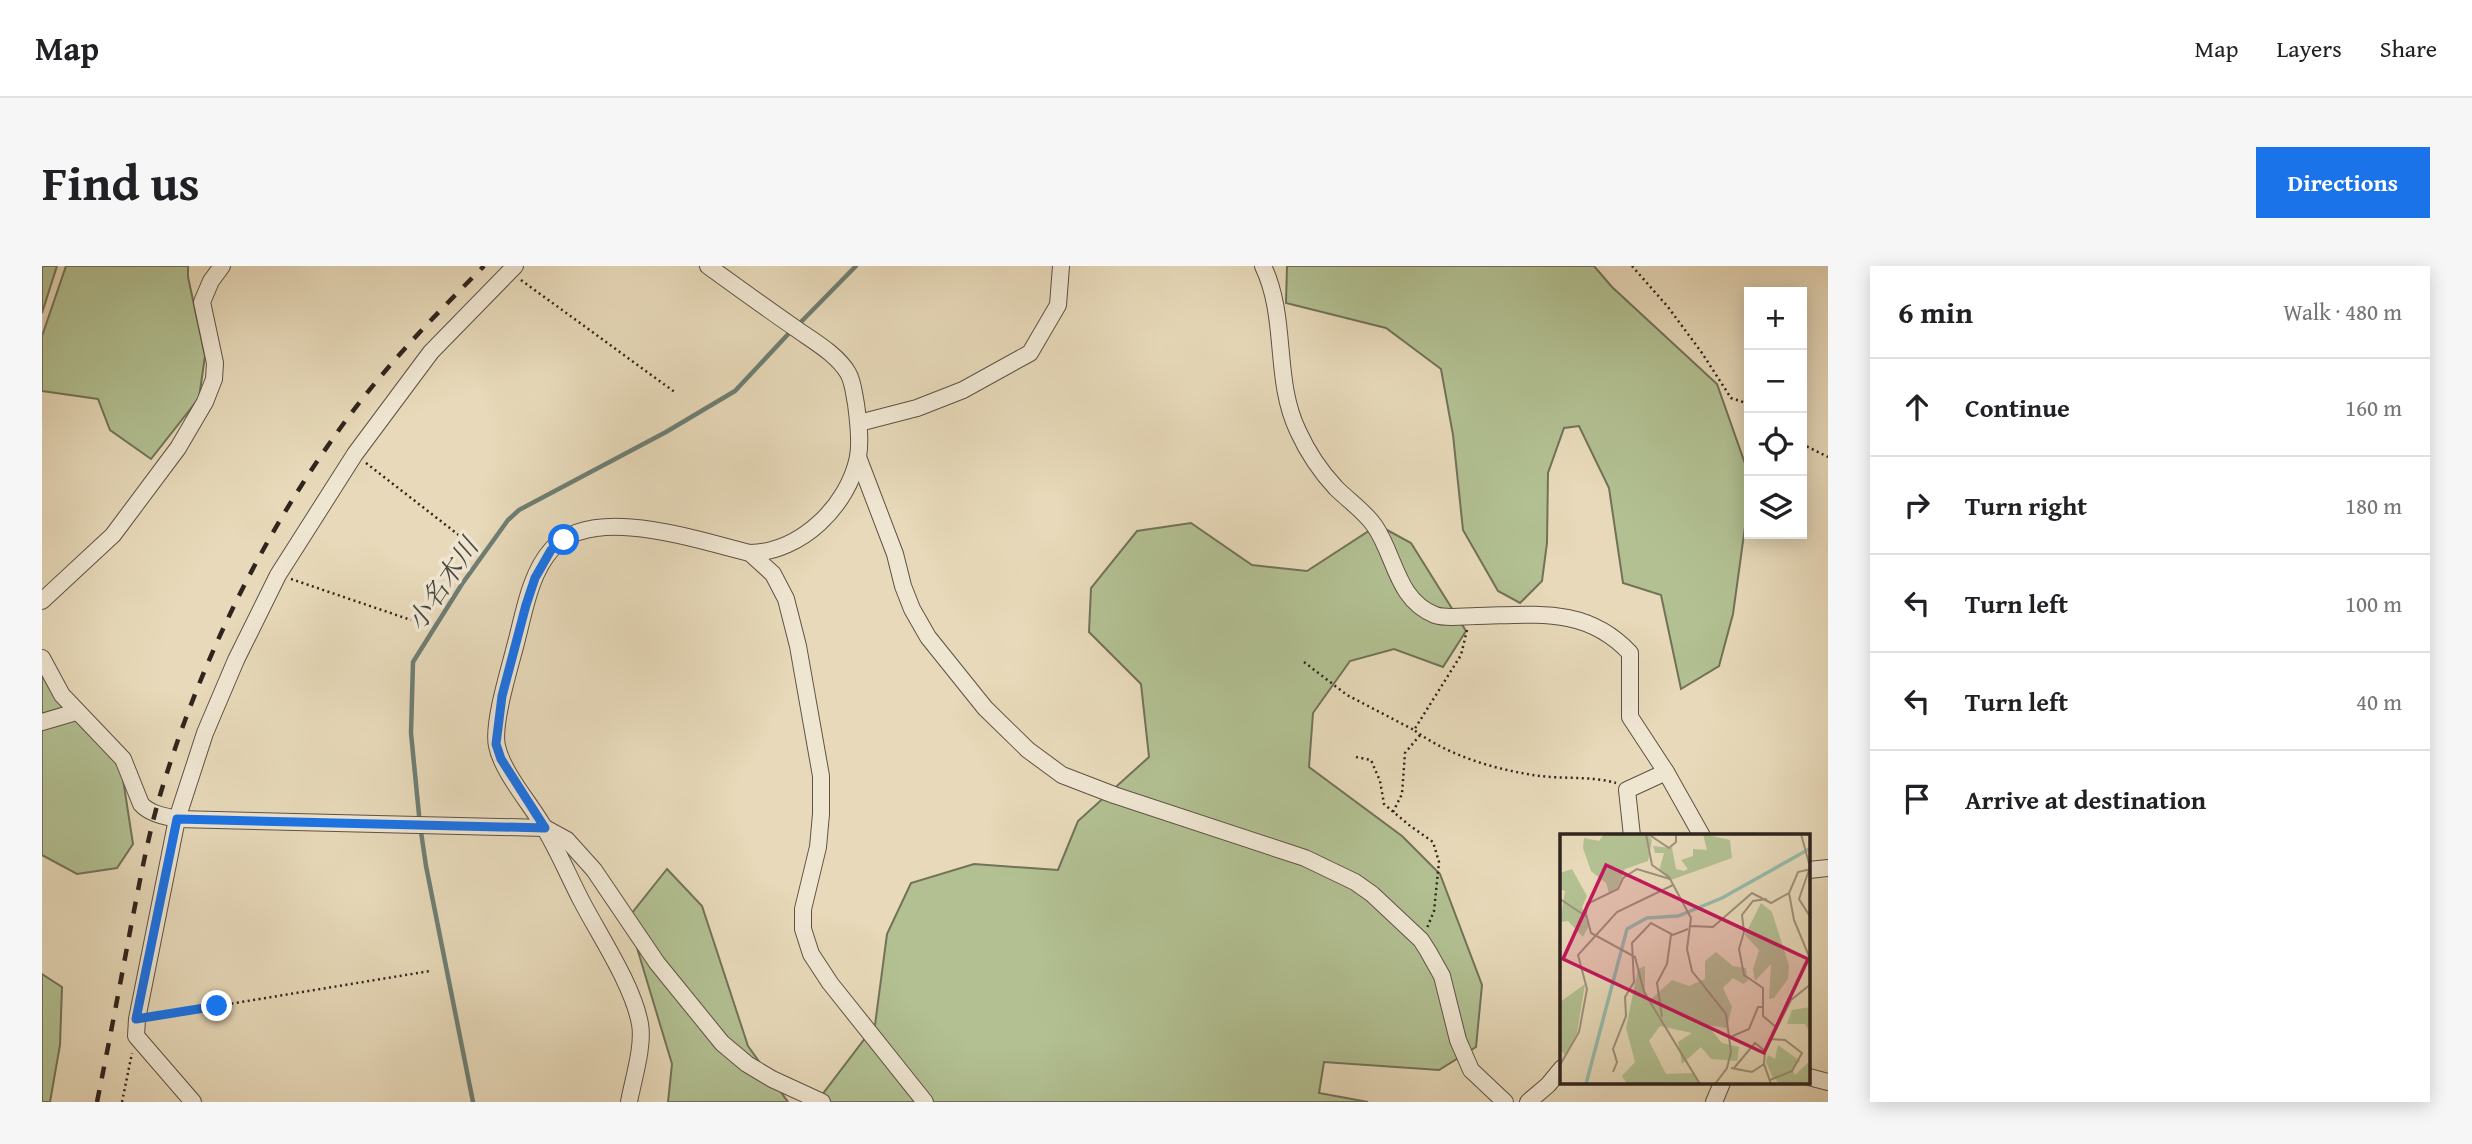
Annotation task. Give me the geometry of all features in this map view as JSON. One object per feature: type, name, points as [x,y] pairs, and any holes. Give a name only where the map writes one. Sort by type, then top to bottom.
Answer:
[{"type":"street","points":[[42,601],[113,536],[178,448],[205,402],[214,379],[215,363],[202,302],[211,281],[222,266]]},
{"type":"street","points":[[629,1102],[638,1060],[640,1025],[627,987],[545,828],[501,759],[496,744],[502,696],[535,578],[551,550],[564,540],[609,526],[634,526],[750,553],[763,553],[786,545],[809,531],[827,515],[844,493],[858,457],[859,423],[849,374],[829,352],[708,266]]},
{"type":"street","points":[[859,423],[917,408],[952,394],[1030,354],[1058,305],[1061,266]]},
{"type":"street","points":[[1264,266],[1273,287],[1282,346],[1283,384],[1297,430],[1334,486],[1374,524],[1403,587],[1417,604],[1436,615],[1559,615],[1599,627],[1616,638],[1630,653],[1630,717],[1666,772],[1701,834]]},
{"type":"street","points":[[193,1102],[136,1036],[136,1019],[177,819],[205,733],[236,660],[278,575],[355,454],[431,352],[513,269]]},
{"type":"street","points":[[858,457],[895,554],[903,586],[923,627],[979,701],[1028,750],[1062,775],[1114,795],[1251,838],[1305,858],[1355,882],[1387,907],[1421,940],[1442,976],[1458,1040],[1471,1070],[1505,1102]]},
{"type":"street","points":[[750,553],[773,574],[786,599],[798,646],[821,776],[818,848],[803,909],[803,929],[811,954],[830,983],[925,1102]]},
{"type":"street","points":[[42,658],[62,695],[123,759],[146,810],[177,819],[545,828],[566,840],[594,870],[657,963],[722,1043],[747,1064],[772,1079],[822,1102]]},
{"type":"street","points":[[42,722],[76,712]]},
{"type":"street","points":[[1632,834],[1627,790],[1666,772]]},
{"type":"street","points":[[1528,1102],[1560,1070]]},
{"type":"street","points":[[1811,1078],[1828,1082]]},
{"type":"street","points":[[1714,1102],[1721,1084]]},
{"type":"path","points":[[1632,266],[1668,307],[1731,398],[1744,402]]},
{"type":"path","points":[[513,269],[676,393]]},
{"type":"path","points":[[1807,446],[1828,457]]},
{"type":"path","points":[[355,454],[460,536]]},
{"type":"path","points":[[278,575],[411,620]]},
{"type":"path","points":[[1414,730],[1461,655],[1470,616]]},
{"type":"path","points":[[1304,662],[1347,695],[1466,759],[1538,776],[1614,781],[1627,790]]},
{"type":"path","points":[[1393,812],[1402,794],[1405,753],[1421,734]]},
{"type":"path","points":[[1356,757],[1371,760],[1380,781],[1384,804],[1433,842],[1439,862],[1434,911],[1421,940]]},
{"type":"path","points":[[136,1019],[430,971]]},
{"type":"path","points":[[122,1102],[136,1036]]},
{"type":"green space","points":[[42,266],[57,266],[42,313]]},
{"type":"green space","points":[[66,266],[188,266],[205,356],[199,398],[151,459],[110,430],[98,399],[42,391],[42,336]]},
{"type":"green space","points":[[1287,266],[1594,266],[1612,287],[1717,384],[1744,461],[1744,534],[1733,614],[1719,666],[1681,689],[1661,595],[1623,583],[1609,488],[1579,426],[1564,428],[1548,473],[1547,543],[1542,581],[1520,603],[1498,591],[1463,530],[1453,435],[1441,369],[1386,328],[1286,303]]},
{"type":"green space","points":[[1191,523],[1252,565],[1307,571],[1378,525],[1411,543],[1466,631],[1443,667],[1394,649],[1350,661],[1313,713],[1309,767],[1402,836],[1440,874],[1482,985],[1476,1047],[1439,1070],[1324,1062],[1319,1093],[1368,1102],[810,1102],[818,1100],[875,1025],[887,934],[911,883],[974,864],[1058,870],[1078,821],[1149,757],[1141,684],[1089,632],[1091,588],[1137,531]]},
{"type":"green space","points":[[42,674],[121,766],[133,844],[117,868],[77,874],[42,855]]},
{"type":"green space","points":[[667,869],[702,906],[748,1046],[788,1102],[668,1102],[672,1064],[628,918]]},
{"type":"green space","points":[[42,974],[62,987],[60,1045],[50,1102],[42,1102]]},
{"type":"waterway","name":"小名木川","points":[[799,324],[856,266]]},
{"type":"waterway","name":"小名木川","points":[[473,1102],[420,825],[411,733],[413,662],[462,584],[508,520],[519,510],[666,432],[735,391],[792,330]]},
{"type":"railway","points":[[97,1102],[156,808],[193,698],[233,607],[280,520],[334,437],[405,348],[484,266]]},
{"type":"route","points":[[217,1006],[136,1019],[177,819],[545,828],[501,759],[496,744],[502,696],[535,578],[551,550],[564,540]]}]
